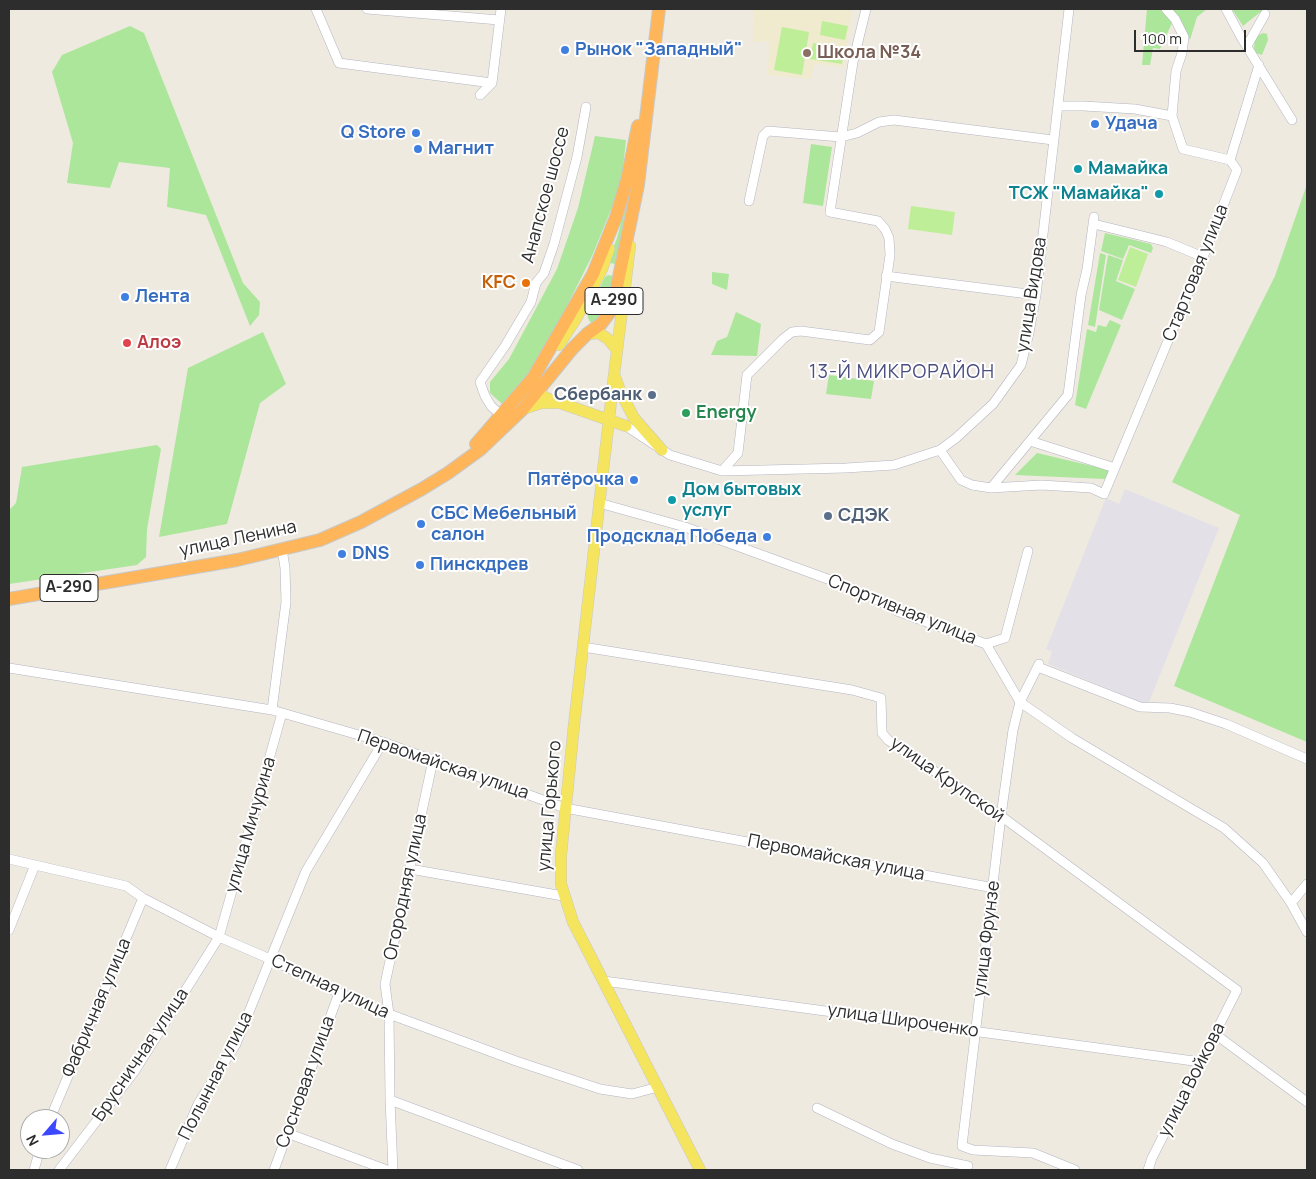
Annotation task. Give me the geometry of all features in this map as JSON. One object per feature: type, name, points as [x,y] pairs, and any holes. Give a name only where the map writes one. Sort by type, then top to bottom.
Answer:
[{"type":"highway","points":[[641,98],[651,9]]},
{"type":"highway","points":[[638,185],[659,9]]},
{"type":"highway","name":"А-290","points":[[458,465],[533,378],[593,274],[616,217],[627,180],[640,114],[641,98]]},
{"type":"highway","name":"А-290","points":[[458,465],[481,449],[523,410],[572,349],[587,334],[601,324],[610,312],[614,301],[638,185]]},
{"type":"highway","name":"улица Ленина","points":[[9,599],[199,566],[320,540],[361,522],[422,489],[448,474],[458,465]]},
{"type":"main road","points":[[609,417],[546,398],[539,390],[537,384],[540,374],[577,317],[602,269],[620,221],[633,173],[645,107],[641,98]]},
{"type":"main road","points":[[609,417],[638,185]]},
{"type":"main road","points":[[587,334],[599,333],[617,350]]},
{"type":"main road","points":[[614,375],[634,418],[662,450]]},
{"type":"main road","points":[[525,388],[539,390],[589,405],[609,417]]},
{"type":"main road","points":[[523,410],[541,403],[558,403]]},
{"type":"main road","name":"улица Видова","points":[[609,417],[626,426]]},
{"type":"main road","name":"улица Горького","points":[[609,417],[565,808],[561,855],[561,884],[572,922],[700,1170]]},
{"type":"street","points":[[316,9],[340,63],[492,83]]},
{"type":"street","points":[[367,9],[499,20]]},
{"type":"street","points":[[480,95],[492,83],[501,9]]},
{"type":"street","points":[[722,471],[738,453],[747,375],[792,332],[801,331],[870,340],[879,332],[890,254],[889,238],[885,229],[878,221],[830,212],[853,62],[866,9]]},
{"type":"street","name":"улица Видова","points":[[626,426],[670,455],[683,461],[722,471],[894,465],[940,450],[993,404],[1021,365],[1036,295],[1069,9]]},
{"type":"street","points":[[1166,9],[1175,19],[1184,37],[1182,53],[1176,72],[1172,116],[1183,150],[1230,160]]},
{"type":"street","points":[[1226,9],[1292,120]]},
{"type":"street","points":[[1248,46],[1265,14]]},
{"type":"street","name":"Стартовая улица","points":[[991,488],[1041,485],[1091,488],[1104,494],[1204,257],[1237,170],[1230,160],[1259,65]]},
{"type":"street","points":[[1058,106],[1135,110],[1172,116]]},
{"type":"street","name":"Анапское шоссе","points":[[502,416],[484,396],[480,382],[505,346],[529,306],[536,283],[544,273],[554,244],[574,165],[586,107]]},
{"type":"street","points":[[749,201],[763,136],[768,131],[841,137],[857,133],[879,122],[894,120],[1053,140]]},
{"type":"street","points":[[940,450],[961,480],[972,486],[991,488],[1068,395],[1081,295],[1094,220],[1167,242],[1204,257]]},
{"type":"street","points":[[886,276],[1036,295]]},
{"type":"street","points":[[1030,441],[1115,468]]},
{"type":"street","name":"Спортивная улица","points":[[599,503],[685,527],[826,578],[870,596],[897,611],[986,644],[1020,702],[1072,738],[1224,828],[1263,863],[1291,903],[1307,932]]},
{"type":"street","points":[[272,710],[286,602],[285,568],[282,549]]},
{"type":"street","points":[[986,644],[1005,638],[1028,551]]},
{"type":"street","name":"улица Крупской","points":[[582,647],[852,690],[881,698],[882,733],[888,740],[1001,816],[1237,990]]},
{"type":"street","name":"улица Фрунзе","points":[[973,1150],[962,1146],[1001,816],[1013,730],[1020,702],[1039,665],[1140,707],[1170,708],[1190,712],[1226,724],[1307,759]]},
{"type":"street","name":"Первомайская улица","points":[[9,668],[272,710],[383,742],[565,808],[994,888]]},
{"type":"street","name":"улица Мичурина","points":[[219,937],[282,713]]},
{"type":"street","name":"Полынная улица","points":[[170,1170],[198,1104],[236,1044],[306,871],[383,742]]},
{"type":"street","name":"Огородняя улица","points":[[394,1170],[390,1100],[389,1014],[385,984],[433,760]]},
{"type":"street","name":"Степная улица","points":[[9,859],[126,886],[143,898],[219,937],[270,959],[339,993],[389,1014],[516,1061],[600,1089],[632,1094],[658,1087]]},
{"type":"street","points":[[9,930],[35,865]]},
{"type":"street","points":[[410,869],[563,896]]},
{"type":"street","points":[[1291,903],[1307,884]]},
{"type":"street","name":"Фабричная улица","points":[[54,1109],[143,898]]},
{"type":"street","name":"Брусничная улица","points":[[59,1170],[134,1072],[219,937]]},
{"type":"street","name":"улица Широченко","points":[[604,981],[1201,1062]]},
{"type":"street","name":"улица Войкова","points":[[1148,1170],[1152,1158],[1237,990]]},
{"type":"street","name":"Сосновая улица","points":[[274,1170],[339,993]]},
{"type":"street","points":[[1215,1034],[1307,1102]]},
{"type":"street","points":[[390,1100],[578,1170]]},
{"type":"street","points":[[817,1108],[892,1144],[930,1158],[968,1168],[973,1150],[1033,1153],[1075,1170]]},
{"type":"street","points":[[287,1133],[387,1170]]},
{"type":"shaded area","name":"Школа №34","points":[[754,9],[852,9],[844,67],[815,64],[811,79],[768,75],[769,41],[753,42]]},
{"type":"shaded area","points":[[1125,489],[1219,528],[1148,705],[1048,664],[1052,652],[1046,649],[1106,498],[1119,504]]},
{"type":"green space","points":[[1147,9],[1162,9],[1173,21],[1160,49],[1153,48],[1150,65],[1142,65]]},
{"type":"green space","points":[[1173,9],[1207,9],[1197,17],[1190,40]]},
{"type":"green space","points":[[1232,9],[1264,9],[1243,26]]},
{"type":"green space","points":[[822,21],[848,26],[845,40],[820,35]]},
{"type":"green space","points":[[130,26],[144,33],[243,283],[260,302],[259,315],[250,326],[206,215],[167,207],[170,168],[119,162],[110,188],[67,183],[73,143],[52,72],[62,55]]},
{"type":"green space","points":[[782,27],[809,32],[802,75],[774,70]]},
{"type":"green space","points":[[1263,33],[1267,34],[1268,40],[1262,55],[1256,53],[1254,48],[1257,36]]},
{"type":"green space","points":[[813,43],[844,48],[842,64],[810,59]]},
{"type":"green space","points":[[595,136],[626,140],[623,168],[617,195],[592,256],[551,338],[525,378],[502,404],[490,393],[490,382],[509,359],[557,269],[578,208]]},
{"type":"green space","points":[[811,144],[832,147],[823,206],[803,203]]},
{"type":"green space","points":[[1307,184],[1307,742],[1174,686],[1240,515],[1172,482],[1275,276]]},
{"type":"green space","points":[[911,206],[955,212],[952,235],[908,229]]},
{"type":"green space","points":[[625,207],[627,208],[617,265],[607,264],[617,238]]},
{"type":"green space","points":[[1105,233],[1151,244],[1153,248],[1151,253],[1129,245],[1123,259],[1101,251]]},
{"type":"green space","points":[[1130,247],[1148,254],[1136,287],[1118,280]]},
{"type":"green space","points":[[1100,253],[1106,255],[1095,327],[1088,325]]},
{"type":"green space","points":[[1108,255],[1123,260],[1116,281],[1135,289],[1122,320],[1099,310]]},
{"type":"green space","points":[[712,272],[729,274],[727,290],[712,284]]},
{"type":"green space","points":[[608,275],[613,276],[609,304],[595,322],[590,322],[588,311],[605,277]]},
{"type":"green space","points":[[736,312],[761,324],[757,356],[711,355],[717,341],[727,337]]},
{"type":"green space","points":[[1110,320],[1121,325],[1086,409],[1075,405],[1087,329],[1096,332],[1098,325],[1106,327]]},
{"type":"green space","points":[[263,332],[286,384],[260,403],[227,524],[159,537],[188,368]]},
{"type":"green space","points":[[829,375],[874,381],[871,399],[826,394]]},
{"type":"green space","points":[[157,445],[161,449],[147,529],[146,557],[137,565],[9,584],[9,510],[16,503],[22,467]]},
{"type":"green space","points":[[1037,453],[1109,470],[1105,479],[1015,475]]},
{"type":"place","name":"Рынок \"Западный\"","points":[[565,50]]},
{"type":"place","name":"Школа №34","points":[[807,53]]},
{"type":"place","name":"Удача","points":[[1095,124]]},
{"type":"place","name":"Q Store","points":[[416,133]]},
{"type":"place","name":"Магнит","points":[[418,149]]},
{"type":"place","name":"Мамайка","points":[[1078,169]]},
{"type":"place","name":"ТСЖ \"Мамайка\"","points":[[1159,194]]},
{"type":"place","name":"KFC","points":[[526,283]]},
{"type":"place","name":"Лента","points":[[125,297]]},
{"type":"place","name":"Алоэ","points":[[127,343]]},
{"type":"place","name":"Сбербанк","points":[[652,395]]},
{"type":"place","name":"Energy","points":[[686,413]]},
{"type":"place","name":"Пятёрочка","points":[[634,480]]},
{"type":"place","name":"Дом бытовых услуг","points":[[672,500]]},
{"type":"place","name":"СДЭК","points":[[828,516]]},
{"type":"place","name":"СБС Мебельный салон","points":[[421,524]]},
{"type":"place","name":"Продсклад Победа","points":[[767,537]]},
{"type":"place","name":"DNS","points":[[342,554]]},
{"type":"place","name":"Пинскдрев","points":[[420,565]]},
{"type":"district","name":"13-Й МИКРОРАЙОН","points":[[902,373]]}]
